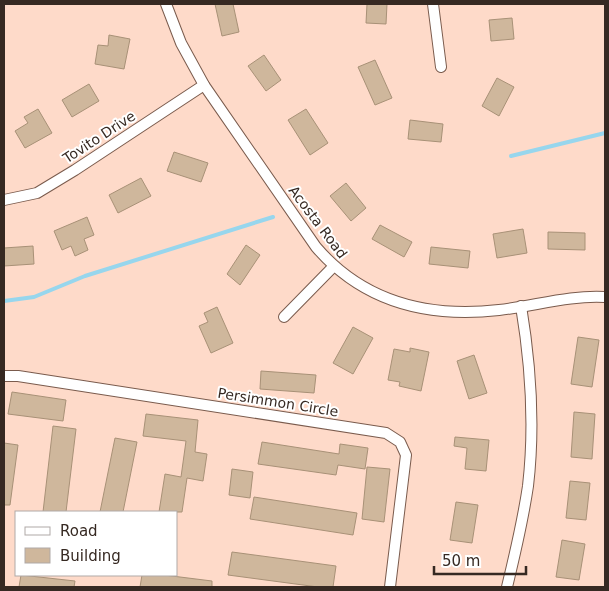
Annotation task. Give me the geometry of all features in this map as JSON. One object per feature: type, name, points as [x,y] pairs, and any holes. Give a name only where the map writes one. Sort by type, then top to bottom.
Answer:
[{"type":"street","name":"Acosta Road","points":[[166,4],[181,43],[204,84],[298,221],[333,267],[379,295],[417,308],[460,313],[521,306],[573,297],[605,297]]},
{"type":"street","points":[[433,4],[441,67]]},
{"type":"street","name":"Tovito Drive","points":[[4,200],[37,193],[75,170],[204,84]]},
{"type":"street","points":[[284,317],[333,267]]},
{"type":"street","points":[[507,587],[526,496],[531,452],[531,391],[521,306]]},
{"type":"street","name":"Persimmon Circle","points":[[4,376],[27,377],[386,433],[400,442],[406,455],[390,587]]},
{"type":"building","points":[[215,4],[233,4],[239,32],[222,36]]},
{"type":"building","points":[[367,4],[387,4],[386,24],[366,23]]},
{"type":"building","points":[[512,18],[514,39],[491,41],[489,20]]},
{"type":"building","points":[[109,35],[130,39],[124,69],[95,64],[98,45],[108,46]]},
{"type":"building","points":[[264,55],[281,80],[266,91],[248,66]]},
{"type":"building","points":[[375,60],[392,98],[375,105],[358,67]]},
{"type":"building","points":[[497,78],[514,87],[499,116],[482,106]]},
{"type":"building","points":[[89,84],[99,101],[72,117],[62,100]]},
{"type":"building","points":[[38,109],[52,133],[25,148],[15,131],[28,123],[24,117]]},
{"type":"building","points":[[306,109],[328,143],[310,155],[288,120]]},
{"type":"building","points":[[410,120],[443,124],[441,142],[408,139]]},
{"type":"building","points":[[174,152],[208,163],[201,182],[167,171]]},
{"type":"building","points":[[141,178],[151,196],[118,213],[109,195]]},
{"type":"building","points":[[346,183],[366,208],[351,221],[330,196]]},
{"type":"building","points":[[87,217],[94,235],[84,239],[88,250],[75,256],[71,246],[62,250],[54,231]]},
{"type":"building","points":[[380,225],[412,242],[404,257],[372,239]]},
{"type":"building","points":[[523,229],[527,253],[497,258],[493,234]]},
{"type":"building","points":[[548,232],[585,233],[585,250],[548,249]]},
{"type":"building","points":[[246,245],[260,255],[240,285],[227,274]]},
{"type":"building","points":[[33,246],[34,264],[4,266],[4,248]]},
{"type":"building","points":[[431,247],[470,251],[468,268],[429,264]]},
{"type":"building","points":[[217,307],[233,343],[211,353],[199,326],[208,322],[204,313]]},
{"type":"building","points":[[353,327],[373,338],[353,374],[333,363]]},
{"type":"building","points":[[578,337],[599,340],[592,387],[571,384]]},
{"type":"building","points":[[410,348],[429,352],[421,391],[399,386],[400,382],[388,380],[394,349],[410,352]]},
{"type":"building","points":[[474,355],[487,393],[469,399],[457,361]]},
{"type":"building","points":[[261,371],[316,375],[314,393],[260,389]]},
{"type":"building","points":[[12,392],[66,400],[63,421],[8,414]]},
{"type":"building","points":[[574,412],[595,414],[592,459],[571,457]]},
{"type":"building","points":[[146,414],[198,420],[195,452],[207,454],[203,481],[187,478],[182,512],[159,511],[165,474],[181,477],[186,441],[143,436]]},
{"type":"building","points":[[53,426],[76,429],[66,511],[43,511]]},
{"type":"building","points":[[455,437],[489,440],[486,471],[465,469],[467,448],[454,446]]},
{"type":"building","points":[[115,438],[137,442],[123,511],[100,511]]},
{"type":"building","points":[[262,442],[339,454],[340,444],[368,448],[365,469],[338,465],[336,475],[258,464]]},
{"type":"building","points":[[4,443],[18,445],[10,505],[4,505]]},
{"type":"building","points":[[367,467],[390,469],[384,522],[362,519]]},
{"type":"building","points":[[232,469],[253,472],[250,498],[229,495]]},
{"type":"building","points":[[570,481],[590,483],[586,520],[566,518]]},
{"type":"building","points":[[254,497],[357,513],[353,535],[250,519]]},
{"type":"building","points":[[456,502],[478,505],[472,543],[450,540]]},
{"type":"building","points":[[562,540],[585,544],[579,580],[556,577]]},
{"type":"building","points":[[232,552],[336,566],[333,587],[318,587],[228,575]]},
{"type":"building","points":[[21,576],[75,581],[74,587],[19,587]]},
{"type":"building","points":[[142,576],[172,576],[212,581],[212,587],[140,587]]},
{"type":"waterway","points":[[511,156],[605,133]]},
{"type":"waterway","points":[[4,301],[34,297],[85,276],[273,217]]}]
